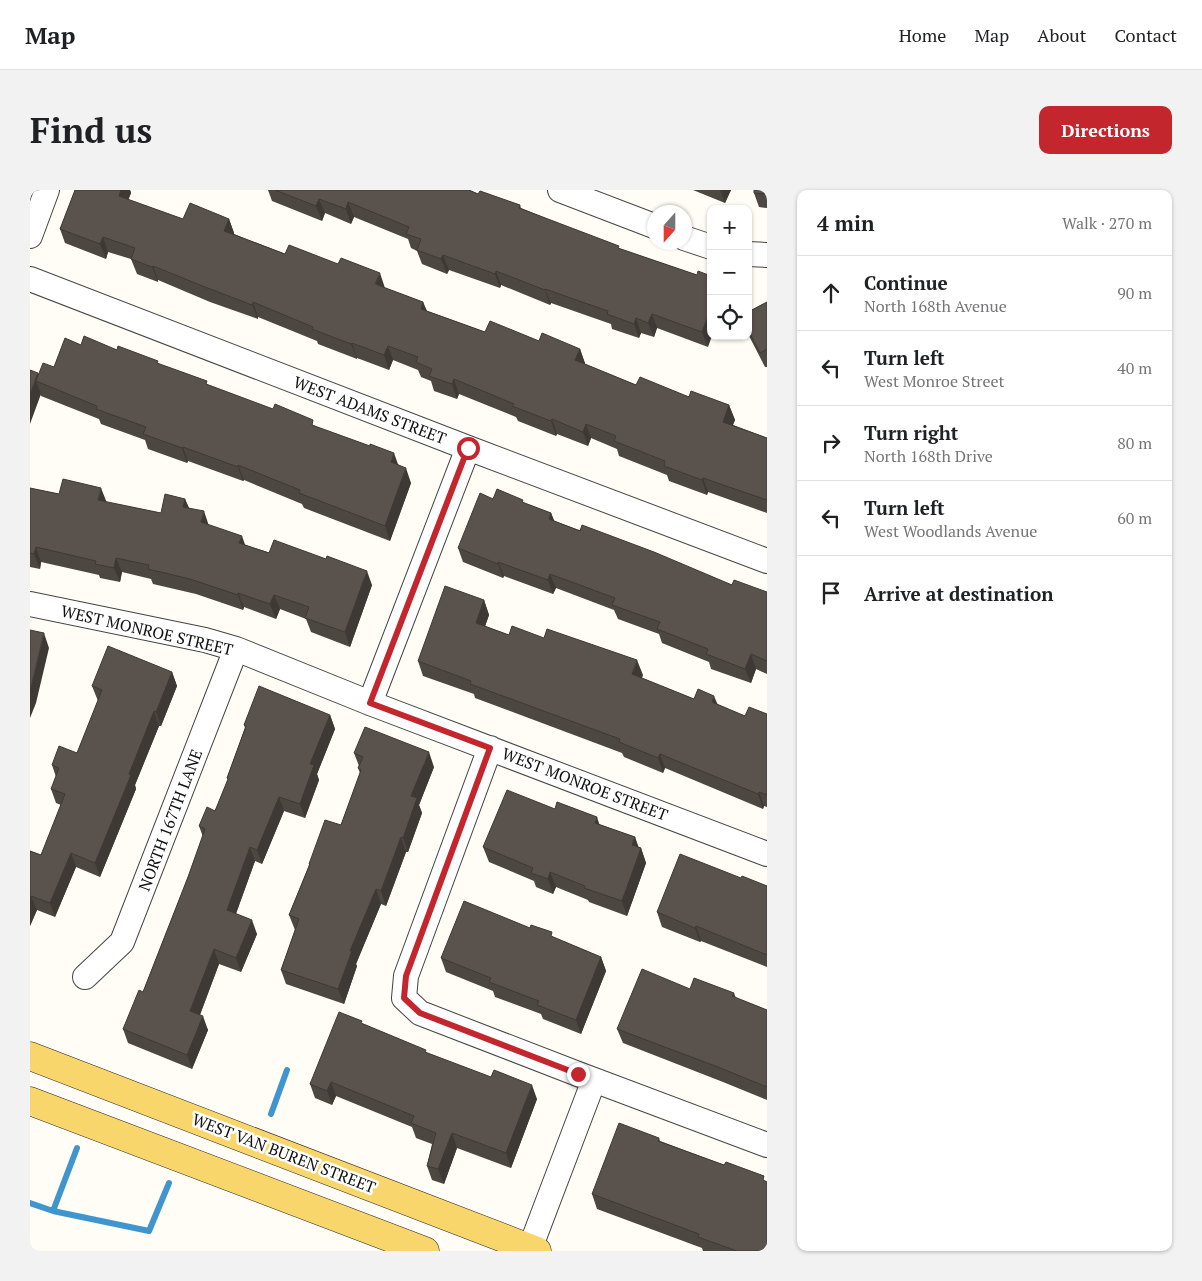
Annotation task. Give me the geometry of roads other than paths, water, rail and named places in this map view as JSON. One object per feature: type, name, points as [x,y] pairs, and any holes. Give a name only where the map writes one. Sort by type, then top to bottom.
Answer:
[{"type":"main road","name":"WEST VAN BUREN STREET","points":[[30,1056],[532,1250]]},
{"type":"main road","points":[[30,1101],[425,1251]]},
{"type":"street","points":[[30,236],[47,190]]},
{"type":"street","points":[[560,190],[647,223]]},
{"type":"street","points":[[692,241],[707,246]]},
{"type":"street","points":[[752,254],[767,255]]},
{"type":"street","name":"WEST ADAMS STREET","points":[[30,279],[767,561]]},
{"type":"street","points":[[370,703],[468,448]]},
{"type":"street","name":"WEST MONROE STREET","points":[[30,604],[205,640],[236,649],[370,703],[767,854]]},
{"type":"street","name":"NORTH 167TH LANE","points":[[85,977],[122,942],[236,649]]},
{"type":"street","points":[[490,748],[406,976],[404,998],[420,1013],[767,1145]]},
{"type":"street","points":[[532,1250],[594,1080]]},
{"type":"waterway","points":[[271,1114],[287,1070]]},
{"type":"waterway","points":[[53,1211],[77,1148]]},
{"type":"waterway","points":[[30,1203],[53,1211],[149,1231],[169,1183]]}]
